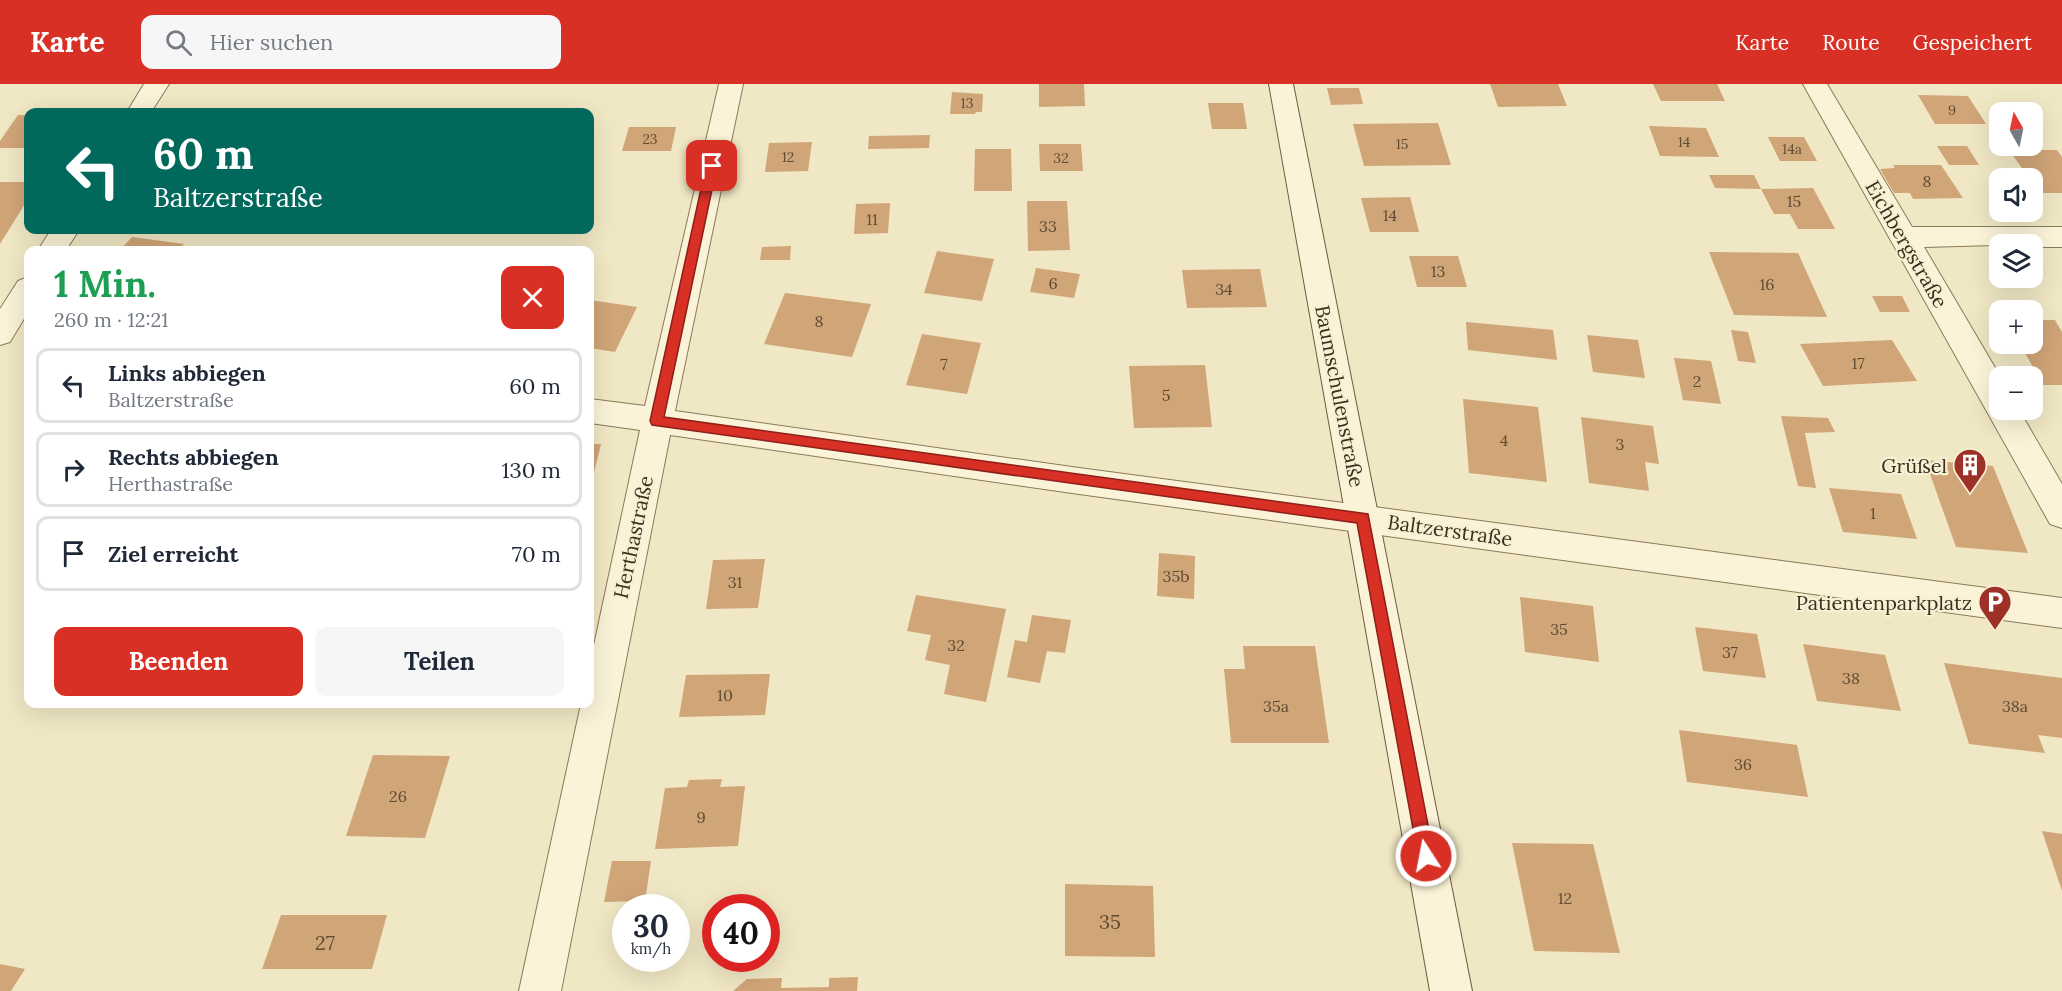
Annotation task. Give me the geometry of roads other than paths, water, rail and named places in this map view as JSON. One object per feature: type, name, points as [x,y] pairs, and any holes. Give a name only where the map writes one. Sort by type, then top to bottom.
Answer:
[{"type":"street","points":[[142,108],[157,84]]},
{"type":"street","name":"Herthastraße","points":[[540,991],[657,421],[731,84]]},
{"type":"street","name":"Baumschulenstraße","points":[[1281,84],[1451,991]]},
{"type":"street","name":"Eichbergstraße","points":[[1815,84],[1989,384]]},
{"type":"street","points":[[1903,237],[2062,237]]},
{"type":"street","points":[[10,322],[24,296]]},
{"type":"street","name":"Baltzerstraße","points":[[594,412],[1363,519],[2062,613]]},
{"type":"street","points":[[2009,420],[2062,514]]},
{"type":"place","name":"Grüßel","points":[[1970,494]]},
{"type":"place","name":"Patientenparkplatz","points":[[1995,631]]}]
